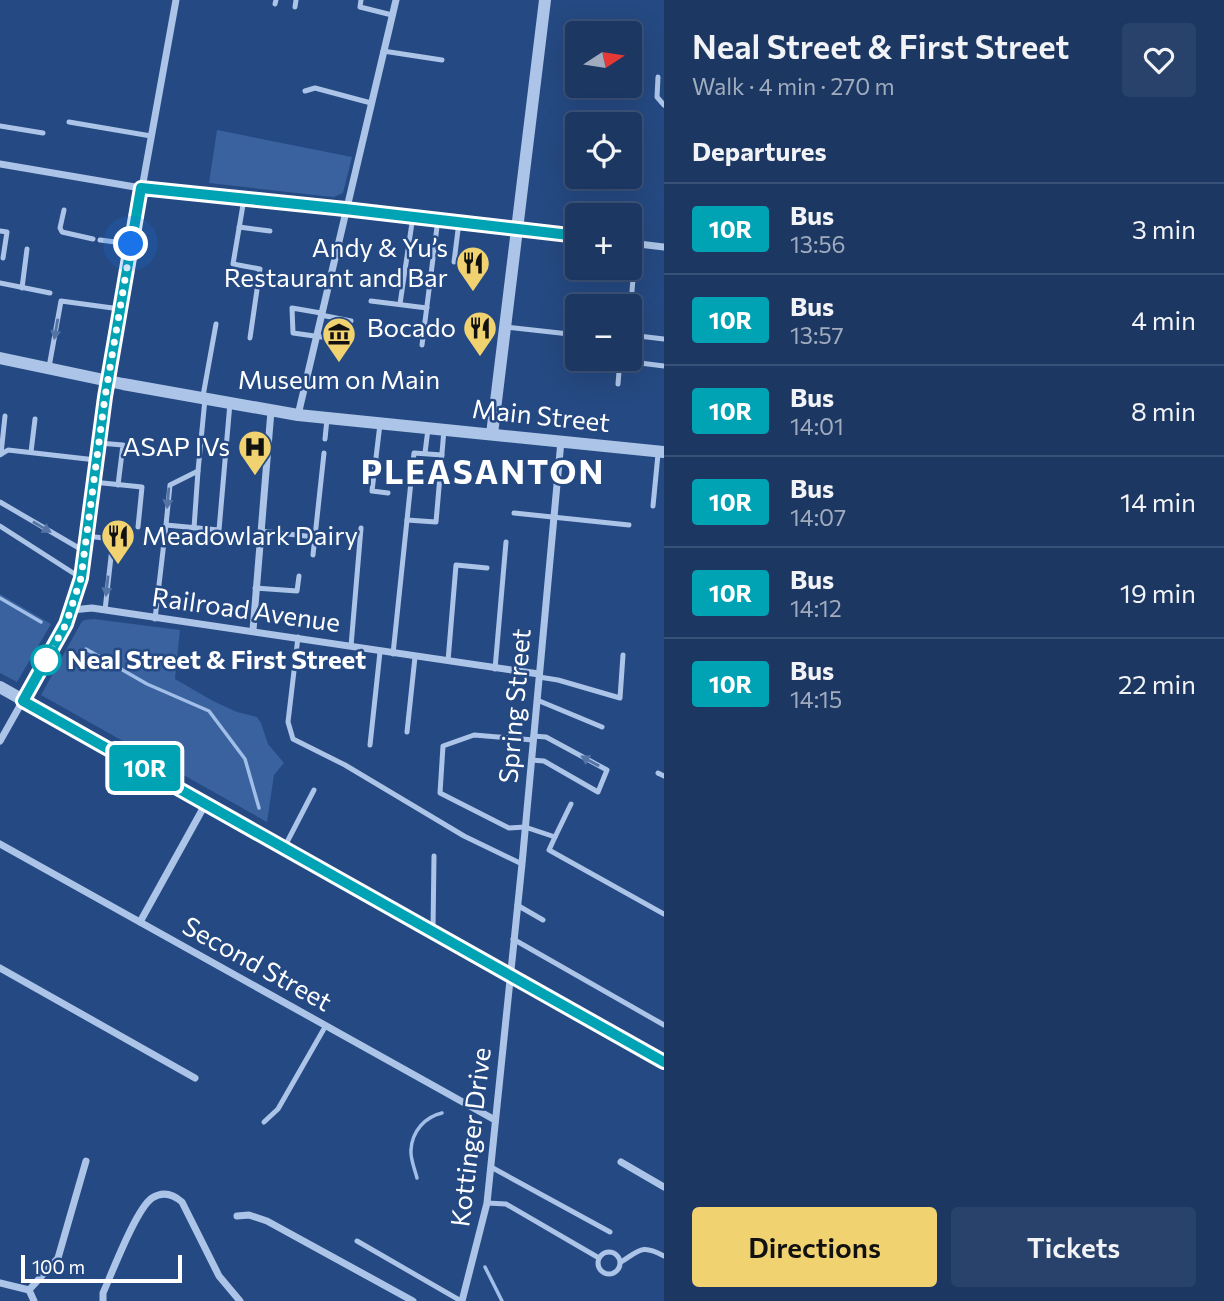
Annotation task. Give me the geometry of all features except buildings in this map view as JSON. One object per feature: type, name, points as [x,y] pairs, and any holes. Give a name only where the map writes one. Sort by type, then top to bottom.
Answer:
[{"type":"street","points":[[0,741],[66,624],[81,578],[107,381],[176,0]]},
{"type":"street","points":[[298,415],[396,0]]},
{"type":"street","points":[[492,434],[545,0]]},
{"type":"street","points":[[0,164],[141,188],[565,235]]},
{"type":"street","points":[[642,244],[664,247]]},
{"type":"street","name":"Main Street","points":[[0,358],[107,381],[298,415],[661,452]]},
{"type":"street","points":[[253,630],[271,411]]},
{"type":"street","name":"Spring Street","points":[[511,975],[561,441]]},
{"type":"street","name":"Railroad Avenue","points":[[72,610],[92,608],[155,619],[253,630],[539,676]]},
{"type":"street","points":[[0,687],[663,1061]]},
{"type":"street","points":[[140,922],[207,802]]},
{"type":"street","name":"Second Street","points":[[0,844],[325,1027],[495,1119]]},
{"type":"street","points":[[0,968],[195,1079]]},
{"type":"street","name":"Kottinger Drive","points":[[461,1301],[487,1203],[511,975]]},
{"type":"street","points":[[29,1290],[58,1258],[86,1161]]},
{"type":"street","points":[[621,1162],[664,1187]]},
{"type":"street","points":[[103,1301],[103,1293],[141,1211],[151,1199],[163,1194],[174,1194],[182,1202],[219,1276],[240,1301]]},
{"type":"street","points":[[237,1216],[249,1215],[267,1221],[412,1301]]},
{"type":"street","points":[[0,1283],[29,1290]]},
{"type":"street","points":[[29,1290],[34,1301]]},
{"type":"lane","points":[[361,0],[360,7],[392,15]]},
{"type":"lane","points":[[383,51],[442,60]]},
{"type":"lane","points":[[658,78],[657,97],[664,104]]},
{"type":"lane","points":[[305,91],[315,88],[371,103]]},
{"type":"lane","points":[[69,122],[151,136]]},
{"type":"lane","points":[[0,126],[43,133]]},
{"type":"lane","points":[[244,199],[233,264],[260,269],[250,338]]},
{"type":"lane","points":[[64,210],[60,228],[62,232],[131,244]]},
{"type":"lane","points":[[400,304],[412,216]]},
{"type":"lane","points":[[422,345],[438,219]]},
{"type":"lane","points":[[454,262],[459,222]]},
{"type":"lane","points":[[239,226],[270,231]]},
{"type":"lane","points":[[0,231],[8,232],[3,258]]},
{"type":"lane","points":[[22,288],[27,249]]},
{"type":"lane","points":[[632,280],[632,291]]},
{"type":"lane","points":[[0,284],[50,293]]},
{"type":"lane","points":[[49,368],[61,301],[120,309]]},
{"type":"lane","points":[[371,301],[427,308]]},
{"type":"lane","points":[[292,308],[351,321],[336,340],[315,338],[293,334],[292,308]]},
{"type":"lane","points":[[194,528],[204,399],[216,324]]},
{"type":"lane","points":[[505,327],[565,334]]},
{"type":"lane","points":[[642,336],[664,339]]},
{"type":"lane","points":[[642,363],[664,366]]},
{"type":"lane","points":[[618,384],[619,371]]},
{"type":"lane","points":[[166,525],[219,530],[230,403]]},
{"type":"lane","points":[[0,454],[5,416]]},
{"type":"lane","points":[[32,452],[35,419]]},
{"type":"lane","points":[[325,439],[327,419]]},
{"type":"lane","points":[[380,424],[372,491],[388,493]]},
{"type":"lane","points":[[425,453],[428,428]]},
{"type":"lane","points":[[407,520],[436,522],[444,430]]},
{"type":"lane","points":[[99,443],[123,445],[118,485]]},
{"type":"lane","points":[[0,454],[8,450],[96,460]]},
{"type":"lane","points":[[653,506],[661,452]]},
{"type":"lane","points":[[313,555],[324,453]]},
{"type":"lane","points":[[393,653],[414,453],[442,455]]},
{"type":"lane","points":[[155,619],[170,485],[198,471]]},
{"type":"lane","points":[[93,482],[142,487],[138,527]]},
{"type":"lane","points":[[0,502],[85,551]]},
{"type":"lane","points":[[514,513],[629,525]]},
{"type":"lane","points":[[0,526],[81,578]]},
{"type":"lane","points":[[351,646],[361,528]]},
{"type":"lane","points":[[260,531],[315,537]]},
{"type":"lane","points":[[86,536],[113,539],[105,611]]},
{"type":"lane","points":[[495,668],[506,542]]},
{"type":"lane","points":[[447,662],[456,565],[486,568]]},
{"type":"lane","points":[[255,588],[297,592],[299,576]]},
{"type":"lane","points":[[298,637],[288,722],[293,739],[345,765],[464,836],[522,864]]},
{"type":"lane","points":[[370,745],[380,652]]},
{"type":"lane","points":[[539,676],[620,698],[623,655]]},
{"type":"lane","points":[[407,732],[415,657]]},
{"type":"lane","points":[[537,700],[602,727]]},
{"type":"lane","points":[[531,761],[544,761],[598,792],[607,770],[546,737],[474,735],[443,746],[440,793],[509,828],[525,827],[555,836]]},
{"type":"lane","points":[[284,848],[314,790]]},
{"type":"lane","points":[[571,804],[549,850],[664,914]]},
{"type":"lane","points":[[433,931],[434,856]]},
{"type":"lane","points":[[517,905],[542,920]]},
{"type":"lane","points":[[513,939],[664,1025]]},
{"type":"lane","points":[[264,1122],[278,1109],[325,1027]]},
{"type":"lane","points":[[491,1167],[610,1232]]},
{"type":"lane","points":[[487,1203],[506,1204],[599,1258]]},
{"type":"lane","points":[[357,1241],[461,1301]]},
{"type":"lane","points":[[599,1258],[600,1269],[610,1274],[617,1272],[621,1262],[642,1248],[664,1256]]},
{"type":"lane","points":[[599,1258],[609,1251],[617,1254],[621,1262]]},
{"type":"shaded area","points":[[217,130],[352,157],[343,193],[334,197],[209,183]]},
{"type":"shaded area","points":[[0,594],[51,624],[17,682],[0,673]]},
{"type":"shaded area","points":[[94,619],[180,630],[175,679],[213,701],[237,712],[257,717],[268,744],[284,763],[274,775],[267,822],[41,695],[81,623]]},
{"type":"waterway","points":[[0,598],[41,622]]},
{"type":"waterway","points":[[86,649],[147,684],[209,711],[245,759],[259,808]]},
{"type":"waterway","points":[[417,1178],[411,1153],[414,1137],[425,1121],[442,1113]]},
{"type":"waterway","points":[[485,1267],[502,1301]]},
{"type":"bus line","name":"10R","points":[[565,234],[141,188],[105,397],[81,578],[66,624],[23,701],[207,802],[556,1003],[664,1062]]},
{"type":"place","name":"Andy & Yu’s Restaurant and Bar","points":[[473,293]]},
{"type":"place","name":"Bocado","points":[[480,358]]},
{"type":"place","name":"Museum on Main","points":[[339,364]]},
{"type":"place","name":"ASAP IVs","points":[[255,477]]},
{"type":"place","name":"Meadowlark Dairy","points":[[118,566]]},
{"type":"place","name":"Neal Street & First Street","points":[[46,660]]},
{"type":"district","name":"PLEASANTON","points":[[483,472]]},
{"type":"route","points":[[46,660],[72,610],[81,578],[105,397],[131,244]]}]
